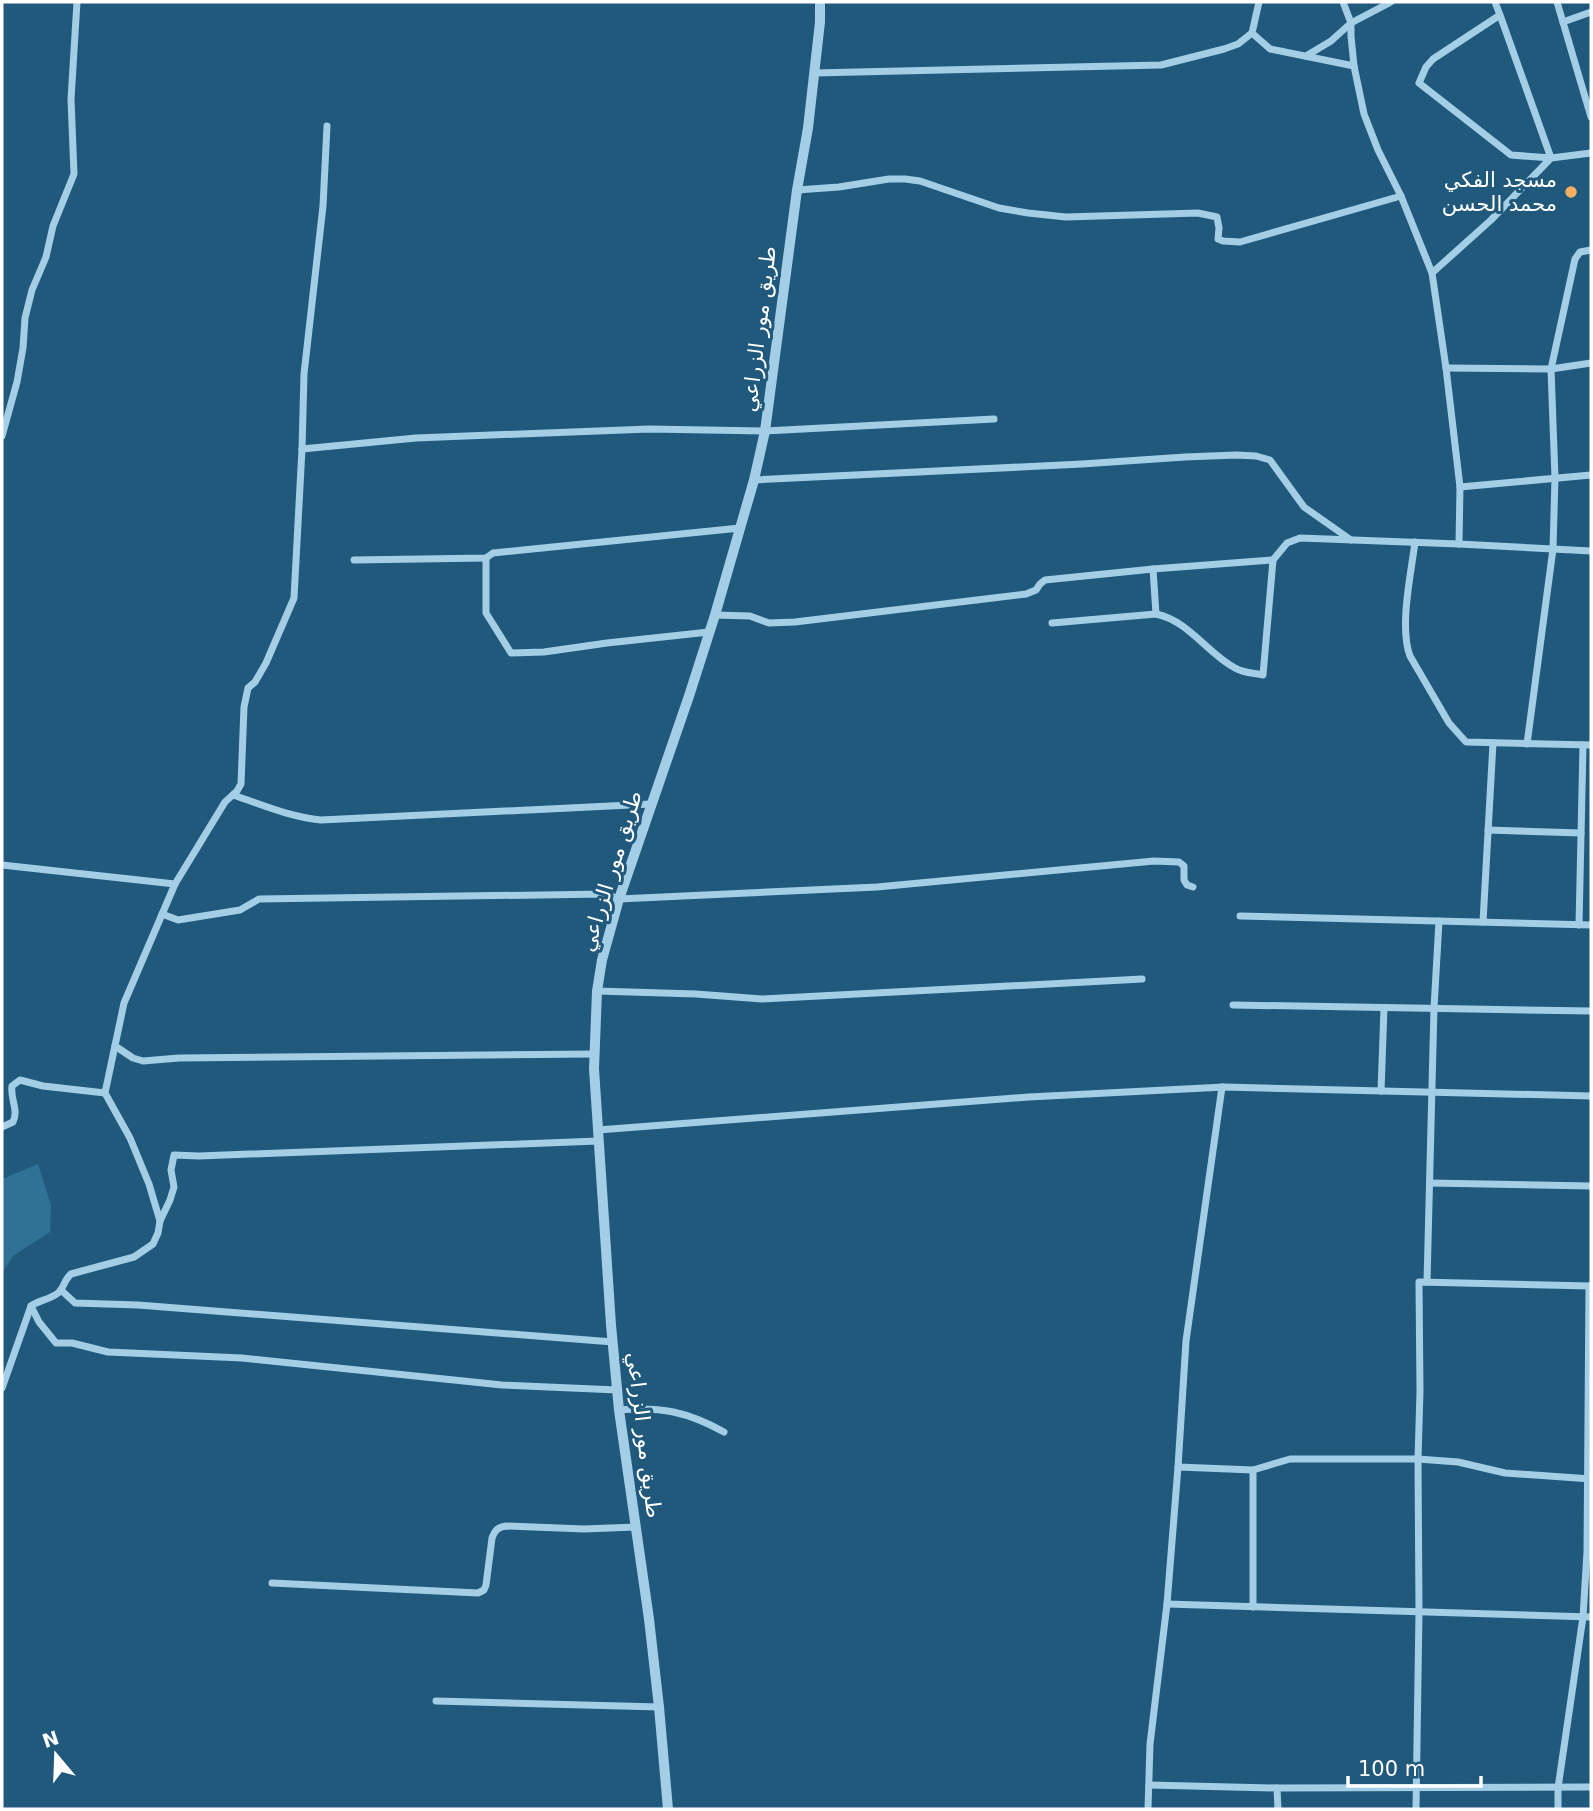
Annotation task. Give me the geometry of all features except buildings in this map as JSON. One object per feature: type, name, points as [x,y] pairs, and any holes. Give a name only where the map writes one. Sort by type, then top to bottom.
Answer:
[{"type":"street","points":[[2,436],[17,382],[25,318],[32,290],[74,174],[71,99],[77,2]]},
{"type":"street","name":"طريق مور الزراعي","points":[[668,1809],[659,1707],[617,1390],[598,1135],[595,1054],[597,991],[619,899],[689,696],[754,480],[765,431],[797,190],[808,128],[820,2]]},
{"type":"street","points":[[814,74],[1161,65],[1238,44],[1252,33],[1259,2]]},
{"type":"street","points":[[1343,2],[1351,23],[1354,66],[1364,114],[1432,273],[1460,487],[1459,544]]},
{"type":"street","points":[[1305,57],[1331,41],[1351,23],[1391,2]]},
{"type":"street","points":[[1495,2],[1551,158]]},
{"type":"street","points":[[1557,2],[1589,101],[1591,117]]},
{"type":"street","points":[[1563,22],[1591,12]]},
{"type":"street","points":[[1500,15],[1433,59],[1419,83],[1511,155],[1551,158],[1591,153]]},
{"type":"street","points":[[1252,33],[1270,49],[1354,66]]},
{"type":"street","points":[[160,1221],[135,1150],[105,1093],[124,1003],[175,884],[225,802],[239,787],[242,779],[244,707],[248,688],[255,682],[266,663],[294,598],[304,374],[323,206],[327,126]]},
{"type":"street","points":[[1432,273],[1491,219],[1551,158]]},
{"type":"street","points":[[797,190],[905,179],[920,181],[999,208],[1028,213],[1066,217],[1198,213],[1217,217],[1218,239],[1240,242],[1401,196]]},
{"type":"street","points":[[1527,744],[1553,549],[1555,478],[1551,369],[1575,259],[1580,252],[1591,250]]},
{"type":"street","points":[[1446,368],[1551,369],[1591,363]]},
{"type":"street","points":[[302,449],[416,438],[635,429],[765,431],[994,419]]},
{"type":"street","points":[[754,480],[1174,457],[1256,456],[1270,460],[1304,507],[1351,540]]},
{"type":"street","points":[[1460,487],[1591,475]]},
{"type":"street","points":[[354,561],[486,558],[493,553],[740,528]]},
{"type":"street","points":[[1052,623],[1156,614],[1165,616],[1189,630],[1233,667],[1263,675],[1273,560],[1287,543],[1300,538],[1591,551]]},
{"type":"street","points":[[1415,542],[1406,612],[1406,648],[1449,723],[1466,742],[1587,745],[1582,783],[1579,925]]},
{"type":"street","points":[[486,558],[486,613],[511,653],[544,652],[709,632]]},
{"type":"street","points":[[715,615],[750,615],[769,623],[794,622],[1026,594],[1036,590],[1045,580],[1273,560]]},
{"type":"street","points":[[1153,569],[1156,614]]},
{"type":"street","points":[[1483,922],[1493,743]]},
{"type":"street","points":[[1582,783],[1591,784]]},
{"type":"street","points":[[233,795],[283,813],[321,820],[652,804]]},
{"type":"street","points":[[1488,830],[1581,833]]},
{"type":"street","points":[[162,914],[178,920],[240,910],[259,899],[605,894],[619,899],[877,887],[1154,861],[1179,862],[1184,866],[1184,880],[1187,885],[1193,887]]},
{"type":"street","points":[[2,865],[175,884]]},
{"type":"street","points":[[1240,916],[1591,925]]},
{"type":"street","points":[[1427,1282],[1439,921]]},
{"type":"street","points":[[597,991],[762,999],[1142,979]]},
{"type":"street","points":[[1233,1005],[1591,1010]]},
{"type":"street","points":[[1381,1091],[1384,1008]]},
{"type":"street","points":[[115,1046],[143,1061],[179,1058],[595,1054]]},
{"type":"street","points":[[2,1127],[13,1122],[15,1118],[11,1092],[12,1086],[20,1080],[43,1086],[105,1093]]},
{"type":"street","points":[[1148,1809],[1150,1744],[1167,1604],[1189,1312],[1222,1087]]},
{"type":"street","points":[[2,1388],[31,1306],[61,1290],[66,1278],[71,1274],[134,1258],[153,1244],[174,1187],[171,1170],[174,1155],[199,1157],[598,1135],[1029,1097],[1222,1087],[1591,1096]]},
{"type":"street","points":[[1430,1183],[1591,1186]]},
{"type":"street","points":[[1416,1809],[1419,1282],[1590,1286],[1587,1617],[1558,1788],[1558,1809]]},
{"type":"street","points":[[61,1290],[75,1303],[83,1304],[138,1305],[613,1342]]},
{"type":"street","points":[[31,1306],[39,1322],[56,1343],[72,1343],[108,1352],[242,1358],[502,1385],[617,1390]]},
{"type":"street","points":[[619,1410],[663,1409],[692,1416],[724,1432]]},
{"type":"street","points":[[1178,1467],[1253,1470],[1290,1459],[1418,1459],[1458,1462],[1505,1472],[1589,1479]]},
{"type":"street","points":[[1253,1470],[1253,1607]]},
{"type":"street","points":[[272,1583],[478,1593],[484,1590],[486,1585],[492,1538],[495,1530],[500,1527],[636,1527]]},
{"type":"street","points":[[1167,1604],[1587,1617]]},
{"type":"street","points":[[436,1701],[659,1707]]},
{"type":"street","points":[[1149,1785],[1277,1788],[1591,1787]]},
{"type":"street","points":[[1277,1788],[1278,1809]]},
{"type":"shaded area","points":[[38,1164],[51,1205],[50,1232],[14,1255],[2,1273],[2,1179]]},
{"type":"place","name":"مسجد الفكي محمد الحسن","points":[[1571,192]]}]
